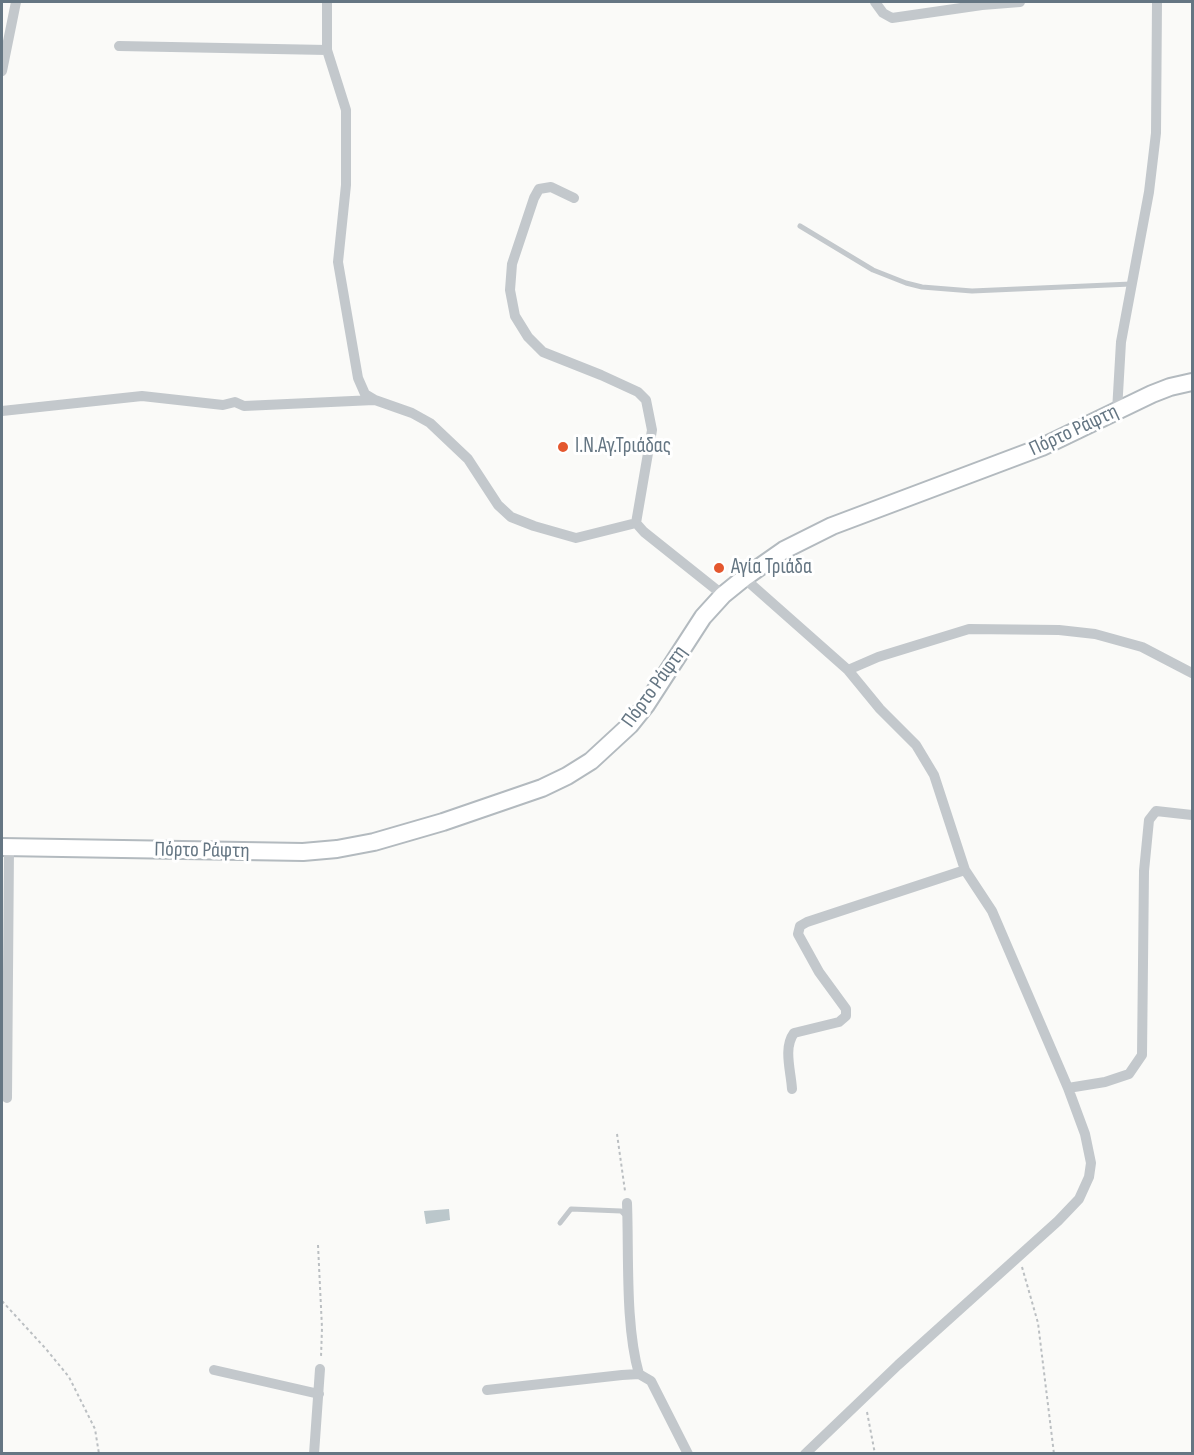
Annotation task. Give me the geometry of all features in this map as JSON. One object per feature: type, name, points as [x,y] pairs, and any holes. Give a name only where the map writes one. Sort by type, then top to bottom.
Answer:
[{"type":"main road","name":"Πόρτο Ράφτη","points":[[5,847],[279,852],[337,849],[374,842],[443,822],[542,788],[591,761],[630,725],[704,618],[723,595],[784,550],[809,537],[1031,452],[1170,387],[1192,382]]},
{"type":"street","points":[[2,71],[16,2]]},
{"type":"street","points":[[327,2],[327,50],[346,110],[346,185],[338,262],[358,378],[365,394],[430,423],[468,459],[498,505],[511,517],[576,538],[636,523]]},
{"type":"street","points":[[875,2],[883,13],[892,18],[1020,2]]},
{"type":"street","points":[[1117,411],[1122,342],[1149,192],[1156,133],[1157,2]]},
{"type":"street","points":[[119,46],[327,50]]},
{"type":"street","points":[[574,198],[551,187],[539,189],[534,198],[512,264],[510,290],[513,308],[515,316],[528,337],[543,352],[612,380],[638,392],[646,399],[652,430],[636,523]]},
{"type":"street","points":[[2,411],[142,396],[223,405],[236,402],[244,406],[375,400]]},
{"type":"street","points":[[636,523],[644,532],[723,595]]},
{"type":"street","points":[[744,578],[848,670],[880,709],[916,745],[934,775],[964,870],[992,911],[1068,1088],[1085,1134],[1090,1163],[1089,1177],[1079,1199],[1058,1221],[898,1365],[805,1454]]},
{"type":"street","points":[[848,670],[878,657],[969,629],[1059,630],[1095,634],[1142,647],[1192,673]]},
{"type":"street","points":[[1068,1088],[1105,1082],[1129,1074],[1142,1055],[1144,871],[1149,820],[1156,811],[1192,815]]},
{"type":"street","points":[[5,847],[7,1098]]},
{"type":"street","points":[[792,1089],[788,1050],[789,1040],[794,1033],[838,1022],[846,1016],[846,1009],[819,972],[798,934],[800,926],[964,870]]},
{"type":"street","points":[[627,1203],[630,1303],[639,1374]]},
{"type":"street","points":[[314,1454],[320,1369]]},
{"type":"street","points":[[214,1370],[319,1394]]},
{"type":"street","points":[[487,1390],[639,1374],[651,1381],[688,1454]]},
{"type":"lane","points":[[800,226],[873,270],[906,283],[930,288],[972,291],[1131,284]]},
{"type":"lane","points":[[560,1223],[571,1209],[621,1211],[627,1217]]},
{"type":"path","points":[[617,1134],[627,1203]]},
{"type":"path","points":[[318,1245],[322,1328],[320,1369]]},
{"type":"path","points":[[1019,1256],[1038,1323],[1054,1454]]},
{"type":"path","points":[[2,1301],[69,1377],[95,1429],[99,1454]]},
{"type":"path","points":[[864,1399],[875,1454]]},
{"type":"shaded area","points":[[449,1209],[450,1220],[426,1224],[424,1211]]},
{"type":"place","name":"Ι.Ν.Αγ.Τριάδας","points":[[563,447]]},
{"type":"place","name":"Αγία Τριάδα","points":[[719,568]]}]
